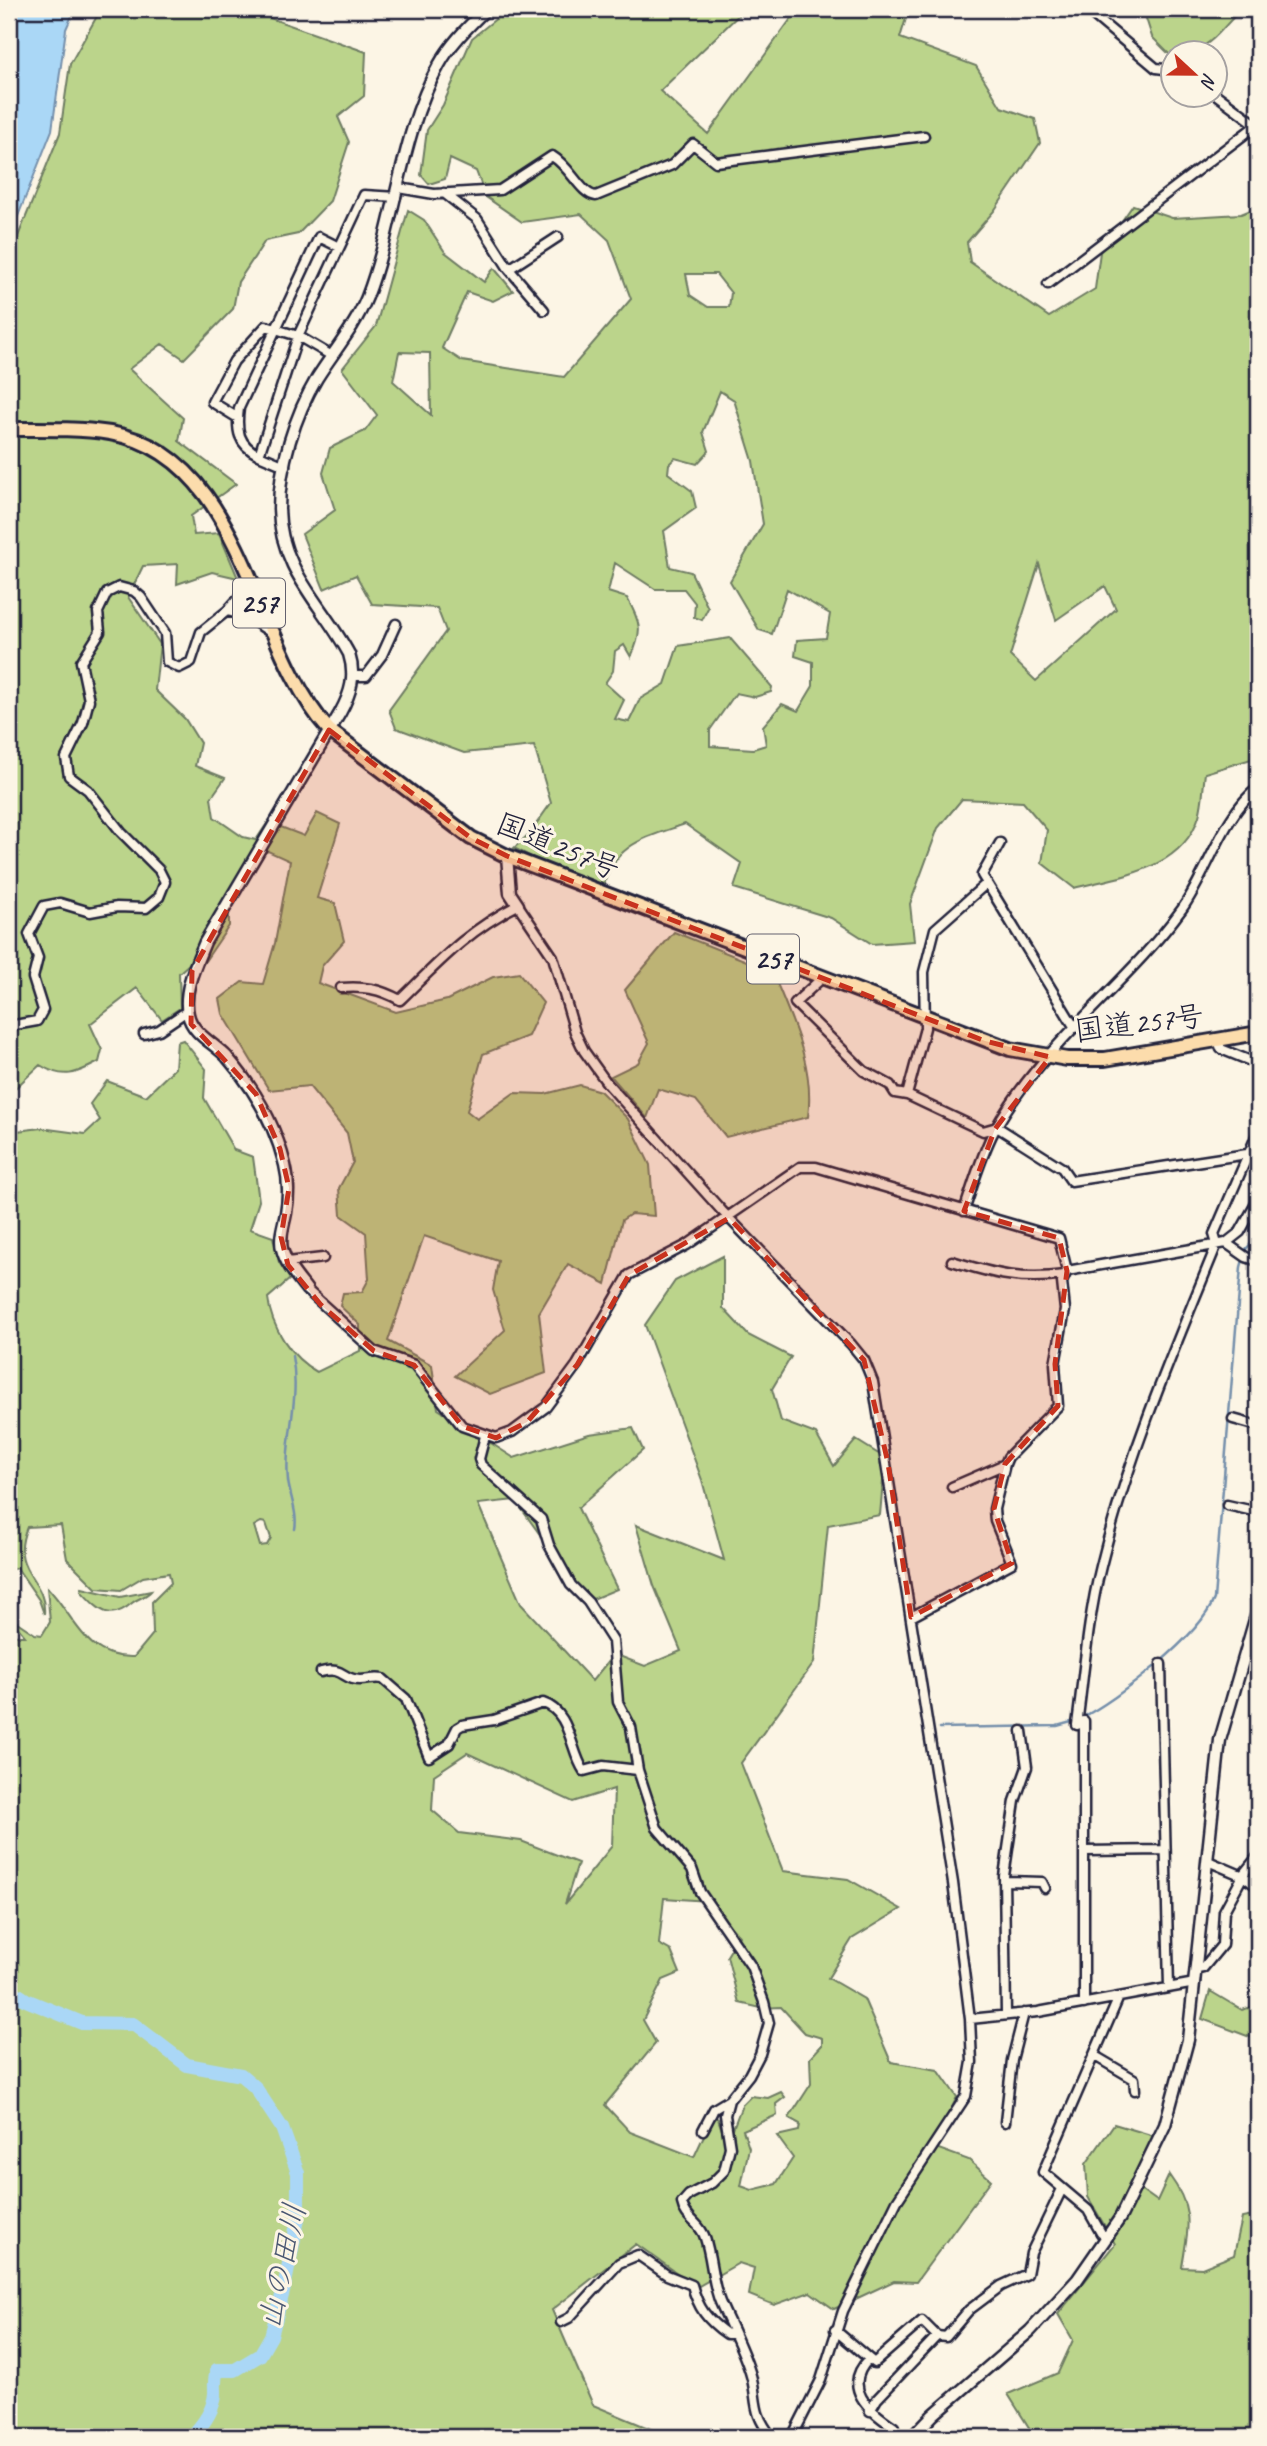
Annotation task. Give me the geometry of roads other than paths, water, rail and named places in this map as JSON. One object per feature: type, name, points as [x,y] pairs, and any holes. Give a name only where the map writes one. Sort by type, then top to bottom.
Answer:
[{"type":"highway","name":"国道257号","points":[[9,429],[110,433],[158,452],[190,475],[215,507],[300,693],[329,730],[471,838],[507,856],[1010,1049],[1050,1058],[1105,1059],[1258,1033]]},
{"type":"street","points":[[486,9],[453,44],[432,78],[366,300],[304,404],[285,466],[279,512],[288,556],[297,577],[344,643],[353,665],[348,698],[205,942],[192,971],[187,1012],[191,1024],[226,1056],[256,1094],[269,1119],[280,1149],[289,1188],[281,1237],[287,1262],[307,1290],[374,1351],[414,1366],[462,1426],[485,1436],[496,1438],[512,1432],[546,1407],[577,1365],[629,1275],[669,1255],[729,1218],[800,1167],[807,1165],[1059,1238],[1066,1273],[1062,1282],[1064,1321],[1055,1364],[1058,1406],[1005,1464],[951,1487]]},
{"type":"street","points":[[1086,9],[1158,68]]},
{"type":"street","points":[[1048,284],[1257,125],[1228,103]]},
{"type":"street","points":[[259,455],[298,336],[364,195],[500,190],[552,156],[565,163],[584,192],[596,195],[672,165],[693,144],[716,162],[924,136]]},
{"type":"street","points":[[444,193],[477,219],[509,269],[544,310]]},
{"type":"street","points":[[285,466],[248,450],[238,435],[239,408],[319,237],[340,247]]},
{"type":"street","points":[[509,269],[558,237]]},
{"type":"street","points":[[238,418],[212,402],[234,361],[266,326],[278,327],[298,336],[332,356]]},
{"type":"street","points":[[9,1026],[37,1021],[43,1010],[33,978],[38,958],[29,934],[44,906],[60,903],[90,912],[117,907],[146,908],[159,897],[165,882],[159,870],[121,832],[88,790],[72,781],[66,765],[89,700],[81,662],[100,632],[98,612],[107,593],[119,587],[127,587],[141,597],[165,633],[167,662],[179,668],[191,662],[201,632],[228,611],[236,601],[254,591]]},
{"type":"street","points":[[228,611],[246,615],[273,634]]},
{"type":"street","points":[[353,676],[366,676],[382,655],[396,624]]},
{"type":"street","points":[[964,1211],[997,1127],[1038,1068],[1164,933],[1195,889],[1241,807],[1258,788]]},
{"type":"street","points":[[1000,844],[985,865],[982,875],[1075,1028]]},
{"type":"street","points":[[507,856],[510,893],[553,957],[584,1051],[607,1083],[729,1218],[864,1360],[873,1382],[888,1463],[953,1883],[970,2019],[972,2062],[966,2096],[897,2201],[835,2330],[821,2380],[792,2437]]},
{"type":"street","points":[[907,1095],[925,1018],[924,972],[935,929],[986,883]]},
{"type":"street","points":[[341,988],[361,986],[383,991],[400,1000],[460,940],[486,920],[518,905]]},
{"type":"street","points":[[822,978],[795,1003],[864,1071],[890,1085],[895,1093],[907,1095],[983,1131],[997,1127],[1062,1168],[1071,1181],[1247,1154]]},
{"type":"street","points":[[144,1034],[159,1030],[187,1012]]},
{"type":"street","points":[[1218,1040],[1221,1049],[1258,1064]]},
{"type":"street","points":[[1084,2004],[1081,1723],[1092,1608],[1111,1527],[1168,1367],[1217,1244],[1214,1234],[1258,1132]]},
{"type":"street","points":[[952,1261],[993,1273],[1032,1279],[1226,1243],[1240,1232],[1258,1200]]},
{"type":"street","points":[[1226,1243],[1243,1255],[1258,1261]]},
{"type":"street","points":[[287,1262],[323,1258]]},
{"type":"street","points":[[1233,1419],[1258,1426]]},
{"type":"street","points":[[485,1436],[479,1459],[481,1465],[541,1518],[549,1545],[571,1585],[588,1602],[613,1641],[615,1692],[631,1727],[638,1770],[657,1828],[692,1869],[700,1892],[751,1966],[764,2001],[769,2023],[760,2054],[749,2075],[729,2100],[724,2115],[730,2147],[724,2171],[712,2183],[689,2195],[682,2203],[684,2213],[702,2229],[720,2301],[733,2324],[733,2334],[750,2370],[757,2415],[772,2437]]},
{"type":"street","points":[[911,1617],[1012,1563],[995,1521],[994,1509],[1005,1464]]},
{"type":"street","points":[[1227,1505],[1258,1512]]},
{"type":"street","points":[[912,2437],[1055,2306],[1108,2237],[1146,2168],[1165,2125],[1188,2040],[1224,1717],[1258,1609]]},
{"type":"street","points":[[1161,1664],[1169,1987]]},
{"type":"street","points":[[321,1672],[342,1670],[358,1680],[383,1679],[406,1699],[409,1714],[423,1735],[425,1753],[429,1757],[449,1744],[457,1728],[462,1725],[494,1720],[543,1703],[555,1709],[564,1720],[584,1771],[603,1766],[638,1770]]},
{"type":"street","points":[[1006,2014],[1004,1881],[1016,1801],[1027,1767],[1022,1731]]},
{"type":"street","points":[[1084,1852],[1165,1850]]},
{"type":"street","points":[[1197,1969],[1203,1968],[1222,1945],[1224,1911],[1243,1876],[1258,1856]]},
{"type":"street","points":[[1208,1861],[1243,1876],[1258,1886]]},
{"type":"street","points":[[1004,1881],[1042,1882],[1045,1888]]},
{"type":"street","points":[[970,2019],[1084,2004],[1195,1983]]},
{"type":"street","points":[[1108,2237],[1101,2233],[1088,2210],[1043,2172],[1119,1997]]},
{"type":"street","points":[[1005,2122],[1012,2060],[1024,2013]]},
{"type":"street","points":[[1095,2056],[1134,2079],[1135,2090]]},
{"type":"street","points":[[704,2130],[714,2109],[729,2100]]},
{"type":"street","points":[[835,2330],[874,2363],[922,2322],[937,2336],[946,2337],[969,2310],[1001,2286],[1027,2274],[1031,2253],[1062,2189]]},
{"type":"street","points":[[561,2322],[569,2318],[619,2263],[638,2255],[667,2275],[692,2285],[697,2303],[706,2318],[727,2334],[733,2334]]},
{"type":"street","points":[[870,2411],[877,2399],[937,2336]]},
{"type":"street","points":[[869,2358],[860,2369],[857,2381],[860,2398],[870,2411],[894,2427],[896,2437]]},
{"type":"water","points":[[9,9],[75,9],[66,29],[52,130],[9,239]]},
{"type":"waterway","points":[[1081,1718],[1115,1697],[1156,1666],[1192,1631],[1214,1599],[1241,1267],[1246,1249],[1258,1236]]},
{"type":"waterway","points":[[292,1356],[295,1388],[287,1465],[295,1529]]},
{"type":"waterway","points":[[939,1728],[1057,1726],[1075,1721]]},
{"type":"waterway","name":"山の田川","points":[[9,1989],[26,2000],[82,2023],[133,2024],[187,2065],[241,2075],[255,2087],[282,2128],[298,2173],[298,2219],[271,2336],[260,2355],[235,2370],[217,2370],[213,2406],[204,2423],[191,2437]]}]
